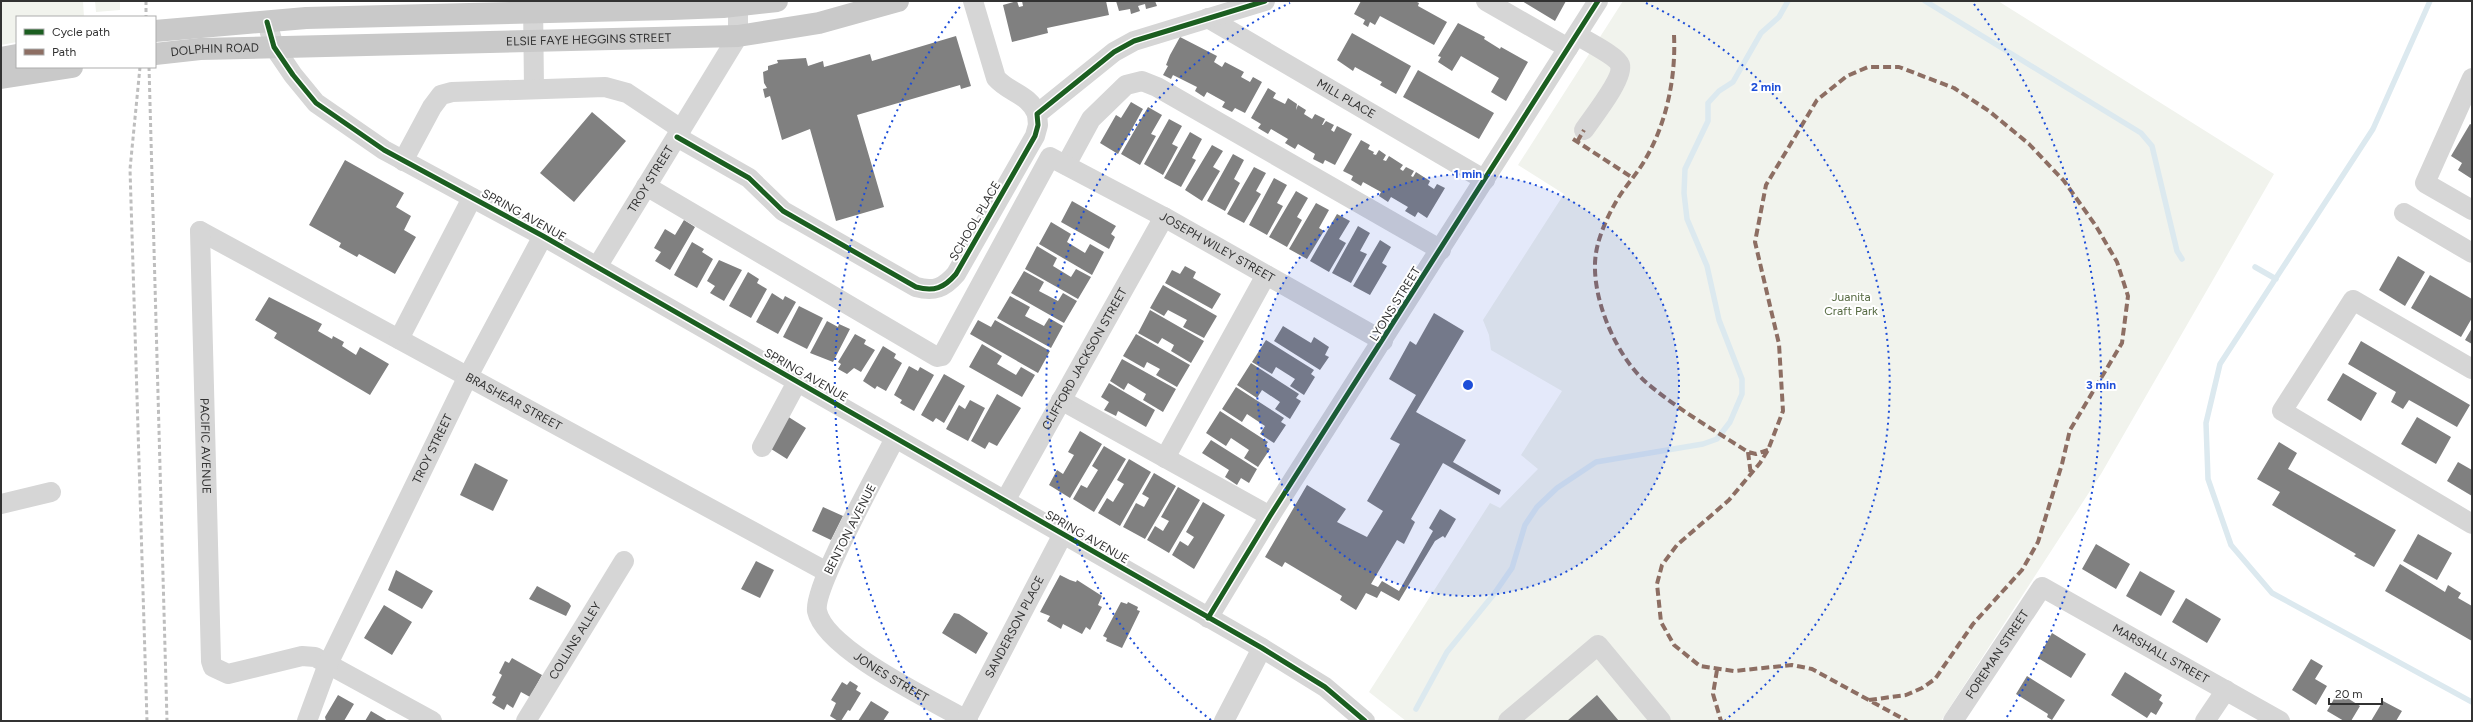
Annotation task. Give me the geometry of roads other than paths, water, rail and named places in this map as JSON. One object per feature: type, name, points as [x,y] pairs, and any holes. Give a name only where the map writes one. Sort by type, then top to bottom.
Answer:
[{"type":"main road","points":[[267,22],[533,6],[738,3],[777,1]]},
{"type":"main road","name":"ELSIE FAYE HEGGINS STREET","points":[[274,48],[738,36],[819,23],[898,1]]},
{"type":"main road","name":"DOLPHIN ROAD","points":[[156,31],[267,22]]},
{"type":"main road","name":"DOLPHIN ROAD","points":[[156,54],[200,49],[274,48]]},
{"type":"main road","points":[[1,58],[16,55]]},
{"type":"main road","points":[[1,78],[66,68]]},
{"type":"street","points":[[973,1],[996,78],[1004,86],[1026,98],[1033,104],[1037,114],[1108,57],[1134,41],[1266,1]]},
{"type":"street","points":[[1486,1],[1572,42],[1614,59],[1620,65],[1620,72],[1617,81],[1584,130]]},
{"type":"street","name":"LYONS STREET","points":[[1208,618],[1270,516],[1383,341],[1598,1]]},
{"type":"street","points":[[738,3],[738,36]]},
{"type":"street","points":[[533,6],[534,89]]},
{"type":"street","name":"MILL PLACE","points":[[1208,18],[1485,180]]},
{"type":"street","name":"SPRING AVENUE","points":[[267,22],[274,48],[293,75],[316,103],[384,150],[543,236],[1262,648],[1325,687],[1365,721]]},
{"type":"street","name":"TROY STREET","points":[[597,267],[738,36]]},
{"type":"street","points":[[2472,78],[2425,183],[2472,210]]},
{"type":"street","points":[[646,186],[937,357],[942,356],[1058,161],[1091,119],[1126,85],[1142,81],[1156,87],[1440,250]]},
{"type":"street","name":"SCHOOL PLACE","points":[[403,160],[432,108],[441,95],[452,92],[605,87],[627,93],[679,133],[749,178],[783,211],[916,287],[933,290],[947,284],[956,274],[1035,136],[1038,125],[1037,114]]},
{"type":"street","name":"JOSEPH WILEY STREET","points":[[1058,161],[1164,217],[1383,341]]},
{"type":"street","points":[[398,339],[472,198]]},
{"type":"street","points":[[2404,213],[2472,253]]},
{"type":"street","name":"CLIFFORD JACKSON STREET","points":[[1005,501],[1164,217]]},
{"type":"street","name":"BRASHEAR STREET","points":[[200,231],[467,378],[827,572]]},
{"type":"street","name":"PACIFIC AVENUE","points":[[200,231],[211,661],[213,667],[228,674],[308,656],[328,664]]},
{"type":"street","name":"TROY STREET","points":[[307,721],[328,664],[467,378],[543,236]]},
{"type":"street","points":[[1164,458],[1266,275]]},
{"type":"street","points":[[2472,369],[2353,300],[2282,411],[2472,524]]},
{"type":"street","points":[[762,447],[798,382]]},
{"type":"street","points":[[1061,400],[1270,516]]},
{"type":"street","name":"BENTON AVENUE","points":[[822,622],[817,602],[827,572],[895,438]]},
{"type":"street","points":[[1,504],[51,492]]},
{"type":"street","name":"SANDERSON PLACE","points":[[967,720],[1063,534]]},
{"type":"street","name":"COLLINS ALLEY","points":[[526,721],[624,561]]},
{"type":"street","name":"MARSHALL STREET","points":[[2042,587],[2280,721]]},
{"type":"street","name":"FOREMAN STREET","points":[[1953,721],[2042,587]]},
{"type":"street","name":"JONES STREET","points":[[822,622],[834,638],[891,679],[967,720]]},
{"type":"street","points":[[1508,721],[1598,645],[1661,721]]},
{"type":"street","points":[[1224,721],[1262,648]]},
{"type":"street","points":[[328,664],[432,721]]},
{"type":"street","points":[[2205,721],[2226,690]]},
{"type":"waterway","points":[[1416,709],[1447,652],[1494,594],[1512,568],[1525,525],[1537,507],[1557,488],[1596,462],[1703,444],[1717,439],[1730,422],[1742,394],[1742,379],[1719,320],[1707,266],[1687,219],[1684,193],[1685,169],[1708,121],[1708,103],[1719,91],[1733,82],[1761,33],[1779,17],[1788,1]]},
{"type":"waterway","points":[[1925,1],[2141,133],[2152,146],[2177,251],[2182,259]]},
{"type":"waterway","points":[[2430,1],[2373,129],[2220,364],[2206,423],[2208,479],[2231,545],[2272,593],[2472,702]]},
{"type":"waterway","points":[[2255,267],[2276,279]]},
{"type":"railway","points":[[146,1],[146,16]]},
{"type":"railway","points":[[140,68],[130,169],[147,721]]},
{"type":"railway","points":[[149,68],[167,721]]},
{"type":"park label","name":"Juanita Craft Park","points":[[1851,304]]}]
